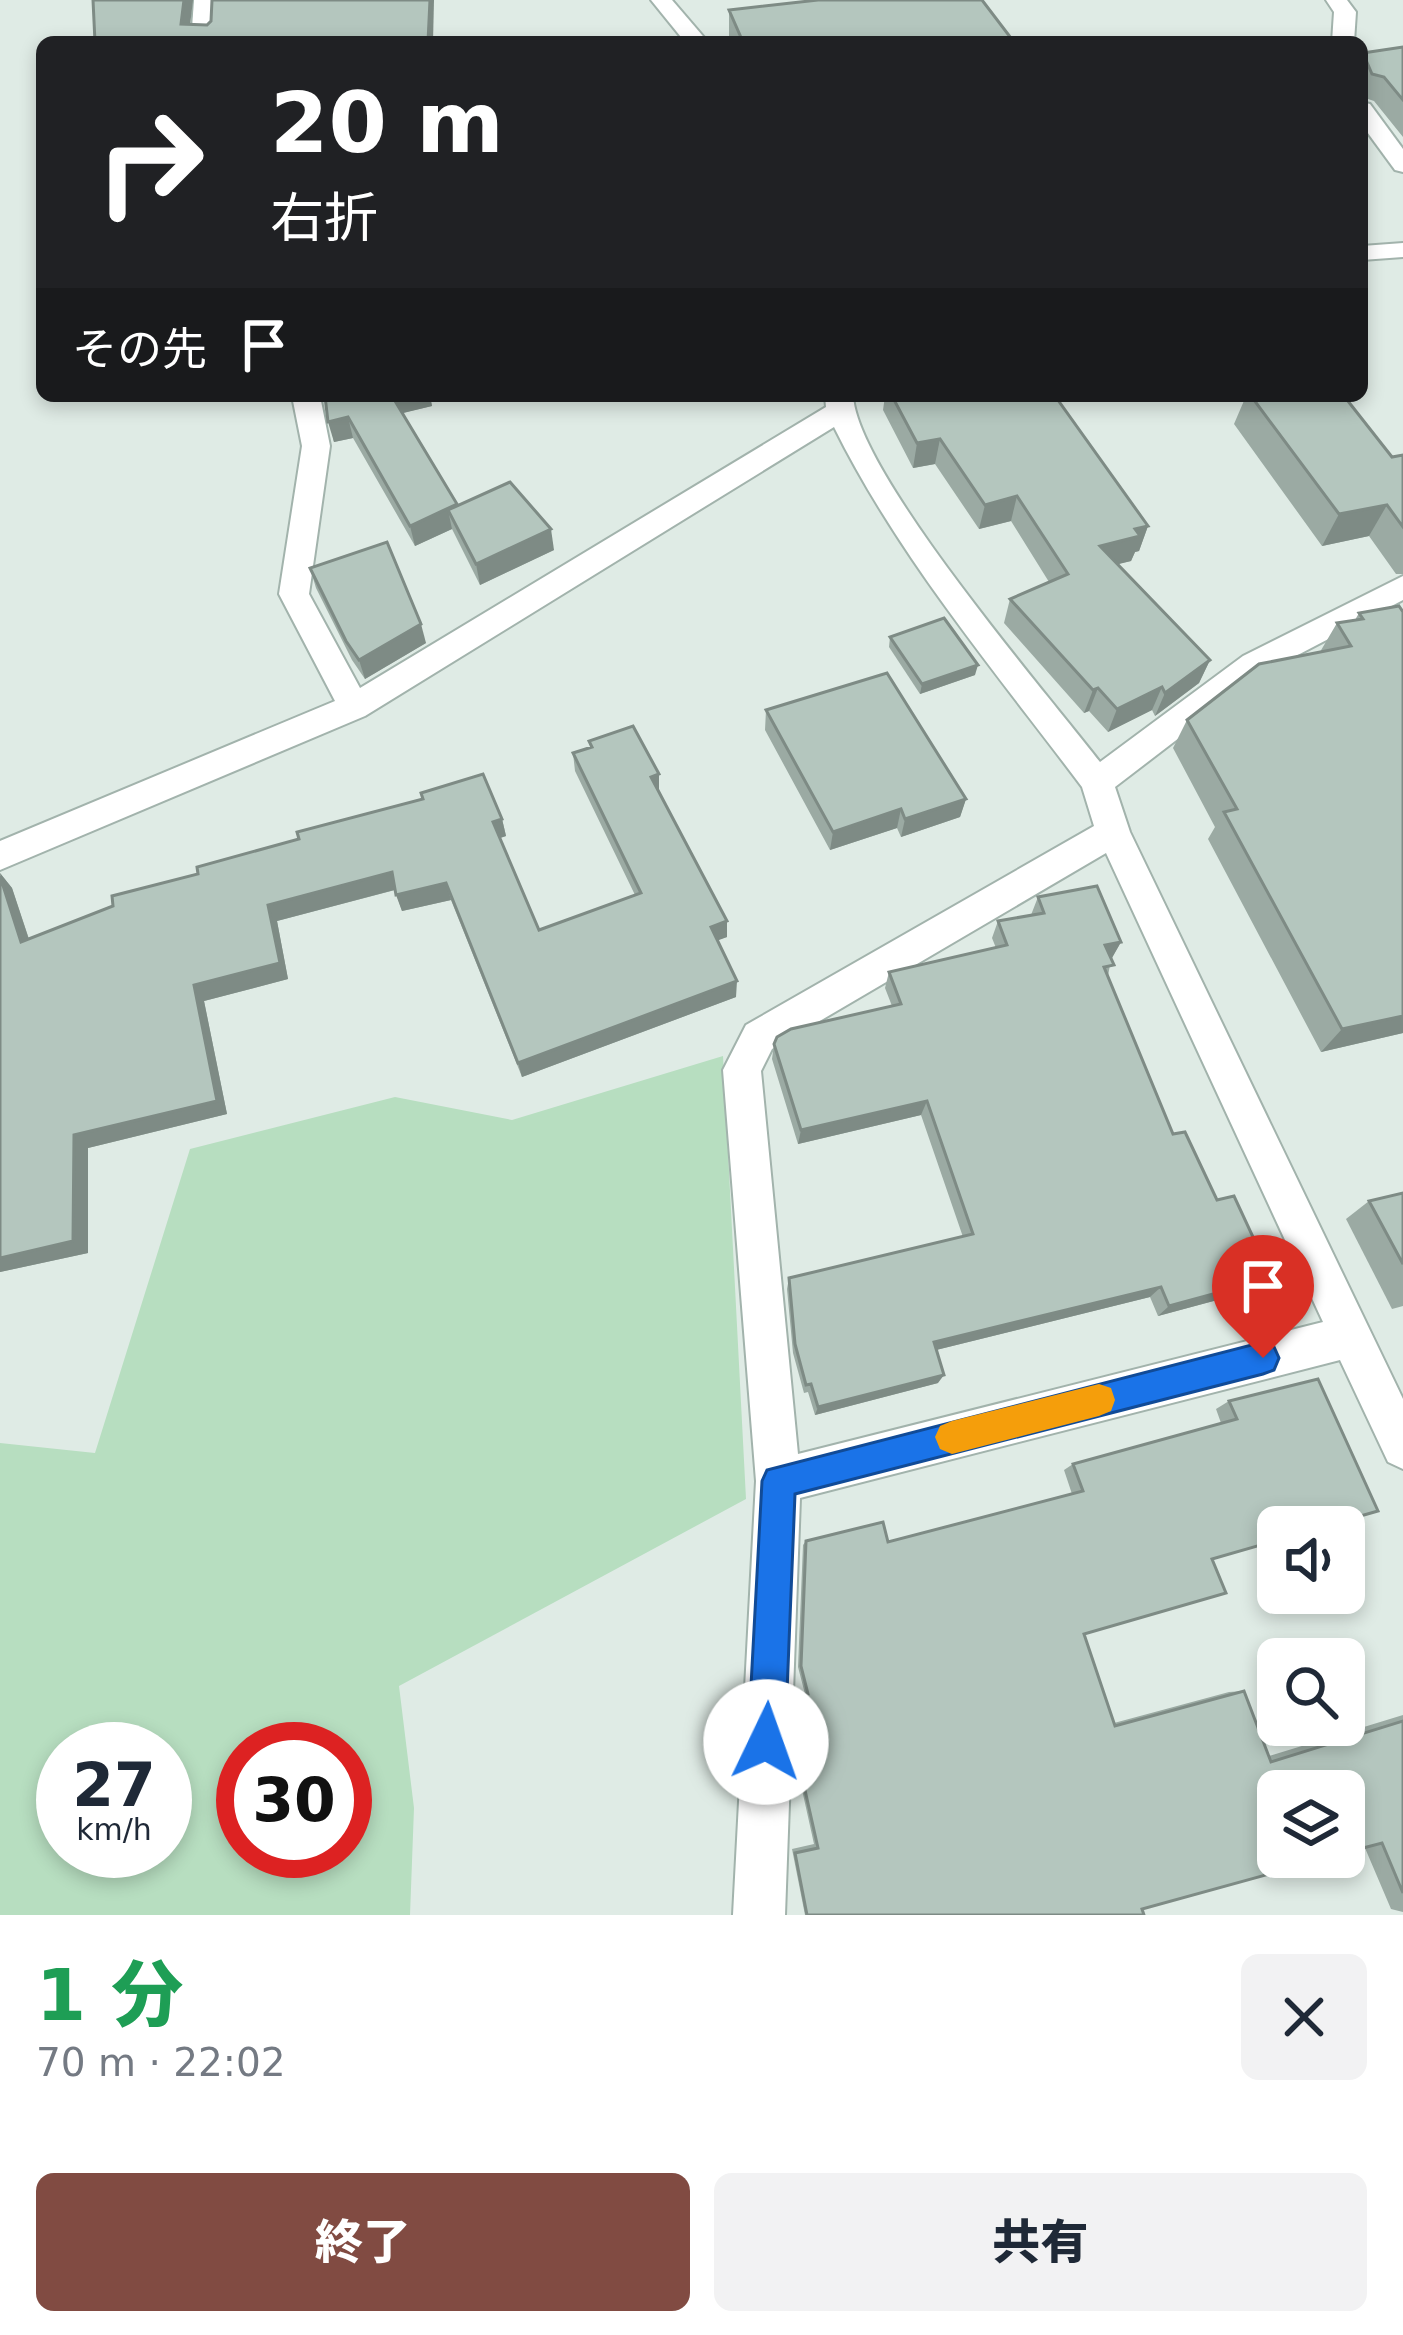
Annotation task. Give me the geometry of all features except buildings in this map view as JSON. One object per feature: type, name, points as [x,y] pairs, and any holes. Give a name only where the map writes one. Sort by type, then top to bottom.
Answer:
[{"type":"street","points":[[202,36],[204,0]]},
{"type":"street","points":[[661,0],[692,36]]},
{"type":"street","points":[[1336,0],[1345,12],[1343,36]]},
{"type":"street","points":[[1368,117],[1403,166]]},
{"type":"street","points":[[1368,253],[1403,250]]},
{"type":"street","points":[[306,402],[316,446],[294,594],[354,707]]},
{"type":"street","points":[[0,856],[354,707],[839,403],[876,482],[930,563],[1096,782],[1114,832],[1403,1447]]},
{"type":"street","points":[[1096,782],[1254,664],[1390,602]]},
{"type":"street","points":[[759,1915],[778,1481],[742,1070],[759,1037],[1114,832]]},
{"type":"street","points":[[778,1481],[1351,1336]]},
{"type":"green space","points":[[723,1056],[746,1499],[399,1686],[414,1808],[410,1915],[0,1915],[0,1443],[95,1453],[190,1149],[395,1097],[512,1120]]},
{"type":"slow traffic","points":[[952,1437],[1099,1400]]},
{"type":"route","points":[[766,1742],[778,1481],[1263,1358]]}]
